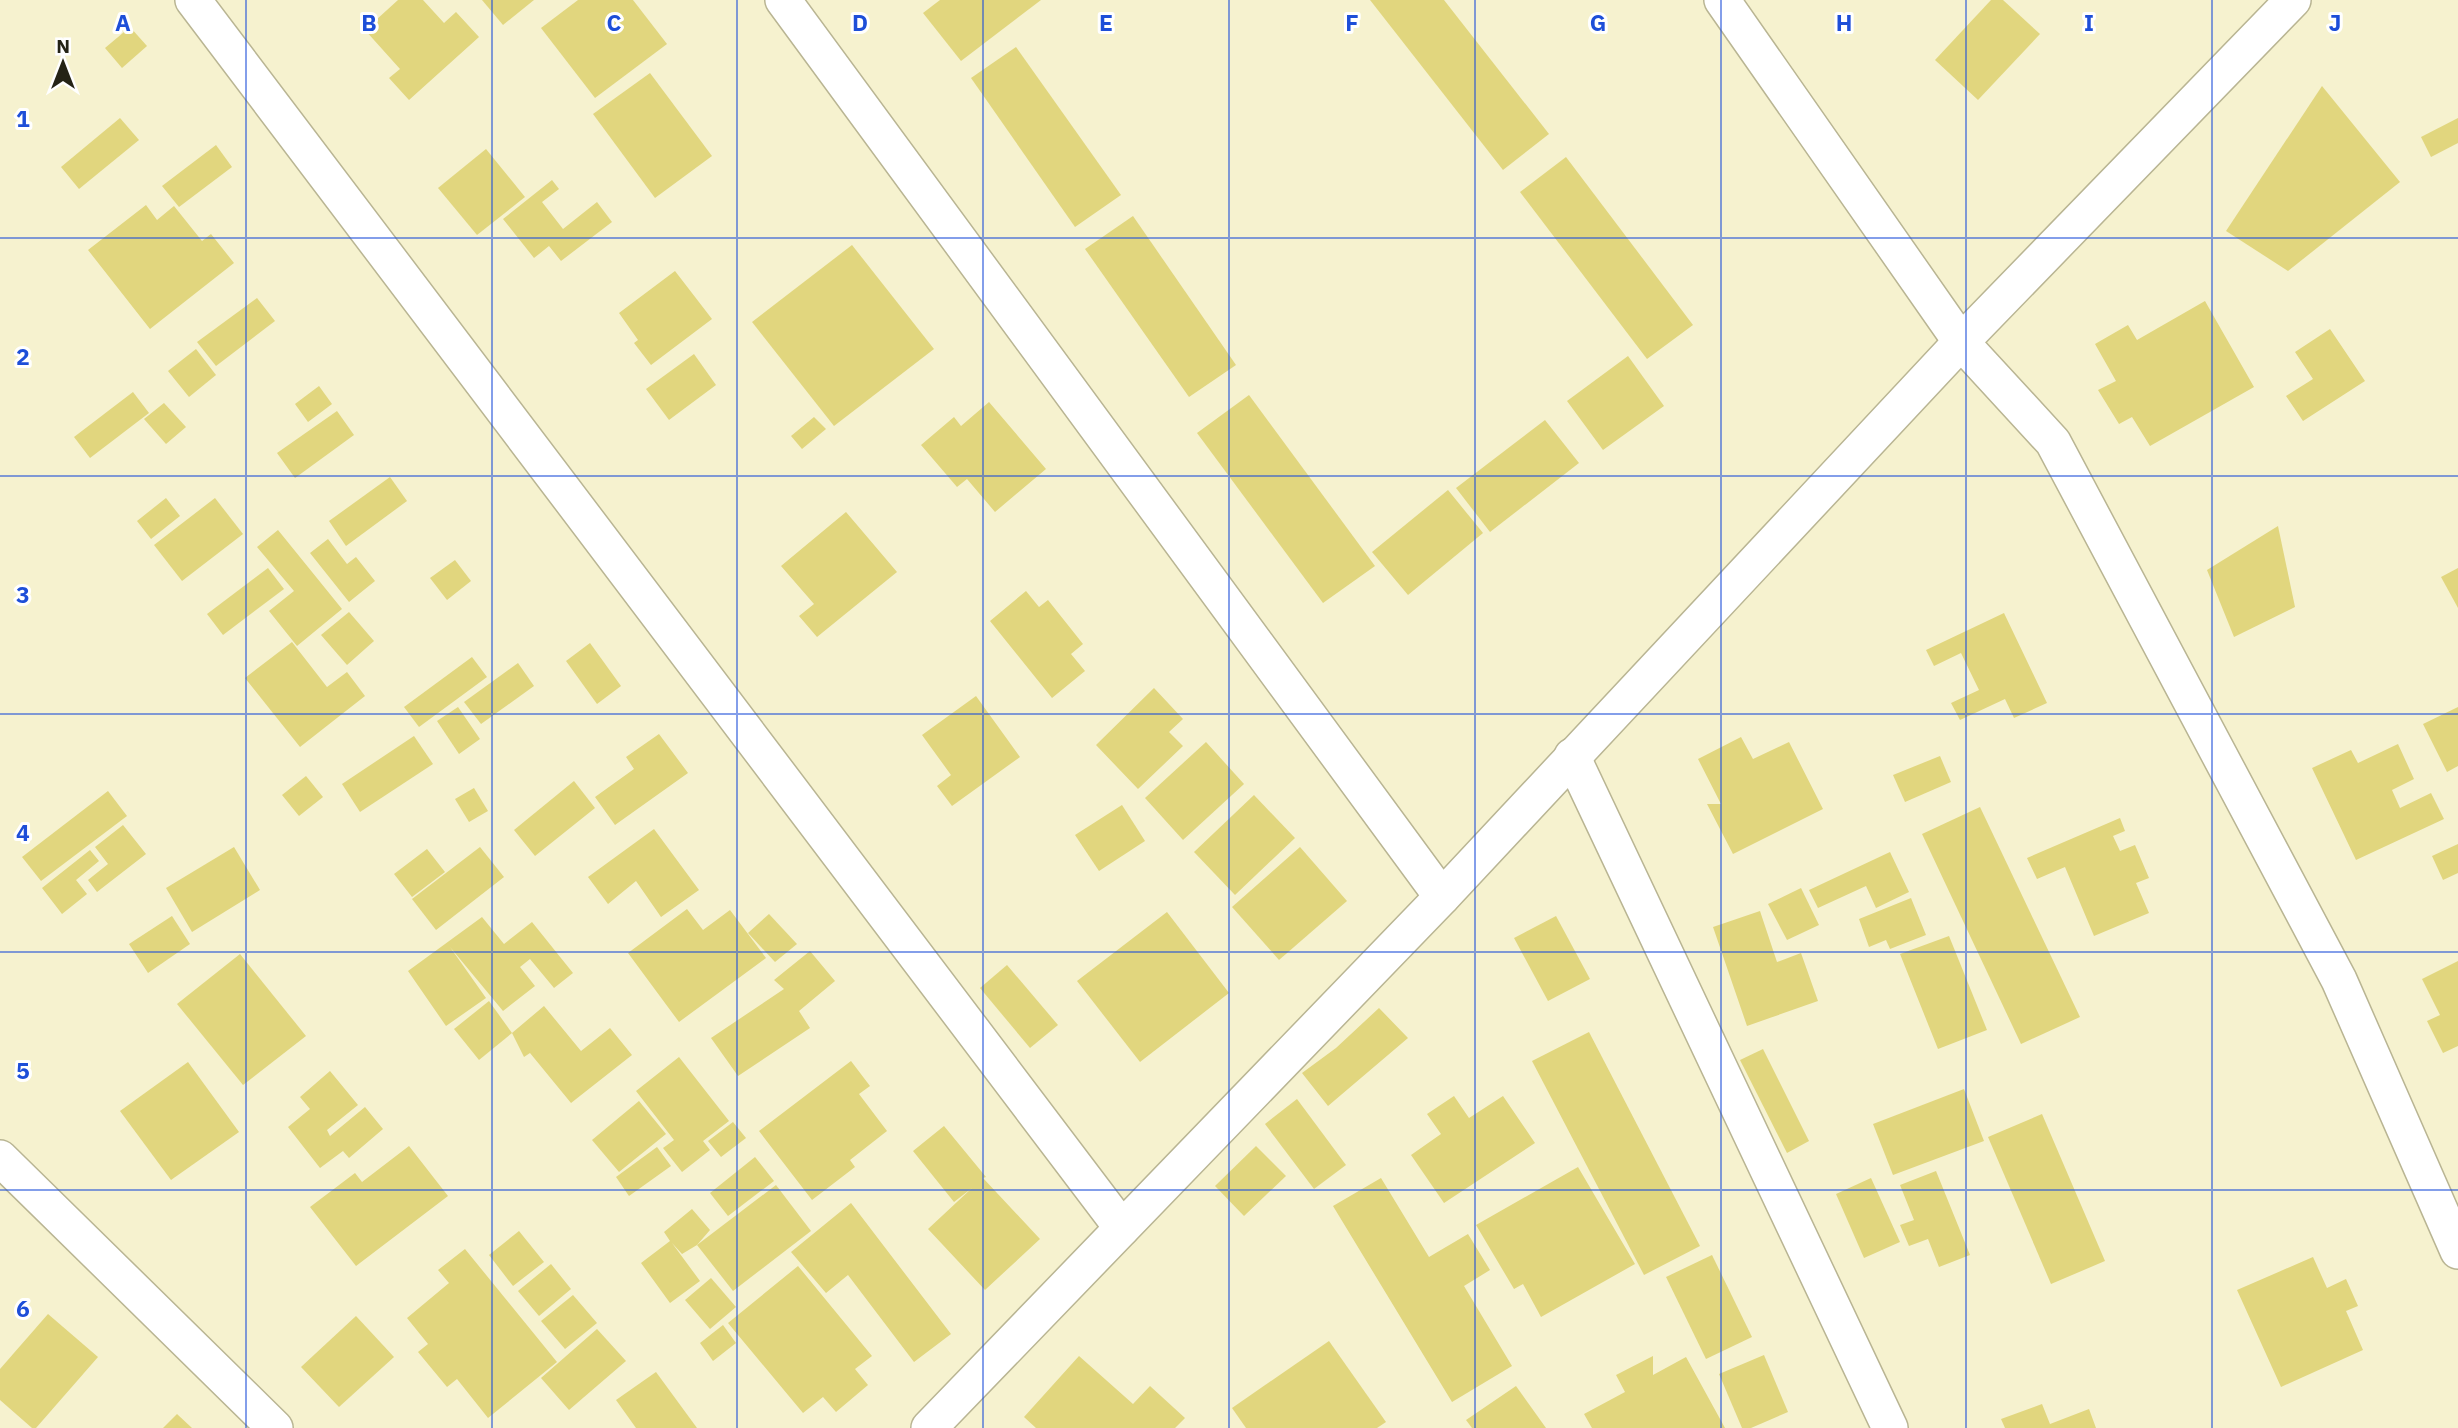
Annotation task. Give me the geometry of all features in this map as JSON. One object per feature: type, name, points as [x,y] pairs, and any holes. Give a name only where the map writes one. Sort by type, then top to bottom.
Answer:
[{"type":"street","points":[[193,0],[1122,1228]]},
{"type":"street","points":[[783,0],[1442,897]]},
{"type":"street","points":[[1722,0],[1961,342],[2053,442],[2339,980],[2458,1251]]},
{"type":"street","points":[[929,1428],[1442,897],[1961,342],[2293,0]]},
{"type":"street","points":[[1572,755],[1889,1428]]},
{"type":"street","points":[[0,1158],[275,1428]]},
{"type":"building","points":[[398,0],[423,0],[444,23],[456,12],[479,37],[409,100],[389,78],[400,69],[365,30]]},
{"type":"building","points":[[482,0],[534,0],[503,25]]},
{"type":"building","points":[[578,0],[633,0],[667,44],[595,98],[541,28]]},
{"type":"building","points":[[940,0],[1041,0],[961,61],[923,13]]},
{"type":"building","points":[[1370,0],[1444,0],[1549,134],[1503,170]]},
{"type":"building","points":[[1991,0],[2003,0],[2040,34],[1978,100],[1935,60]]},
{"type":"building","points":[[130,27],[147,46],[122,68],[105,48]]},
{"type":"building","points":[[1016,47],[1121,195],[1075,227],[971,78]]},
{"type":"building","points":[[650,73],[712,156],[655,198],[593,114]]},
{"type":"building","points":[[2322,86],[2400,182],[2288,271],[2226,231]]},
{"type":"building","points":[[120,118],[139,140],[79,189],[61,167]]},
{"type":"building","points":[[2458,118],[2458,143],[2431,157],[2421,137]]},
{"type":"building","points":[[216,145],[232,167],[179,207],[162,186]]},
{"type":"building","points":[[486,149],[525,197],[477,235],[438,188]]},
{"type":"building","points":[[1566,157],[1693,325],[1647,359],[1520,192]]},
{"type":"building","points":[[552,180],[559,189],[542,202],[563,229],[597,202],[612,222],[561,261],[549,246],[534,258],[503,219]]},
{"type":"building","points":[[146,205],[157,220],[174,206],[202,241],[211,234],[234,263],[150,329],[88,250]]},
{"type":"building","points":[[1133,216],[1236,365],[1189,397],[1085,249]]},
{"type":"building","points":[[852,245],[934,349],[834,426],[752,322]]},
{"type":"building","points":[[675,271],[712,319],[651,365],[634,343],[638,340],[619,313]]},
{"type":"building","points":[[257,298],[275,321],[216,366],[197,342]]},
{"type":"building","points":[[2205,301],[2254,387],[2150,446],[2132,417],[2119,424],[2098,390],[2116,381],[2095,344],[2128,325],[2137,340]]},
{"type":"building","points":[[2330,329],[2365,381],[2303,421],[2286,396],[2313,379],[2295,352]]},
{"type":"building","points":[[196,349],[216,375],[189,397],[168,371]]},
{"type":"building","points":[[694,354],[716,385],[669,420],[646,389]]},
{"type":"building","points":[[1628,356],[1664,406],[1603,450],[1567,401]]},
{"type":"building","points":[[319,386],[332,404],[308,422],[295,404]]},
{"type":"building","points":[[133,392],[149,413],[90,458],[74,437]]},
{"type":"building","points":[[1249,395],[1375,566],[1323,603],[1197,433]]},
{"type":"building","points":[[989,402],[1046,469],[995,512],[967,479],[957,487],[921,445],[954,417],[961,426]]},
{"type":"building","points":[[164,403],[186,427],[166,444],[144,419]]},
{"type":"building","points":[[337,411],[354,435],[295,478],[277,453]]},
{"type":"building","points":[[814,417],[826,429],[802,449],[791,436]]},
{"type":"building","points":[[1545,420],[1579,463],[1490,532],[1456,488]]},
{"type":"building","points":[[390,477],[407,501],[346,546],[329,521]]},
{"type":"building","points":[[1448,490],[1483,533],[1408,595],[1372,552]]},
{"type":"building","points":[[166,498],[180,516],[151,539],[137,521]]},
{"type":"building","points":[[215,498],[243,534],[182,581],[154,545]]},
{"type":"building","points":[[846,512],[897,572],[817,637],[799,616],[814,604],[781,566]]},
{"type":"building","points":[[2278,526],[2295,607],[2234,637],[2207,570]]},
{"type":"building","points":[[278,530],[342,609],[297,646],[269,611],[294,591],[257,547]]},
{"type":"building","points":[[328,539],[347,564],[356,557],[375,581],[349,602],[310,553]]},
{"type":"building","points":[[455,560],[471,581],[447,600],[430,578]]},
{"type":"building","points":[[268,568],[284,589],[223,635],[207,614]]},
{"type":"building","points":[[2458,568],[2458,608],[2441,577]]},
{"type":"building","points":[[1026,591],[1039,607],[1048,600],[1083,644],[1071,654],[1085,671],[1052,698],[990,621]]},
{"type":"building","points":[[349,612],[374,641],[347,665],[321,635]]},
{"type":"building","points":[[2004,613],[2047,703],[2014,718],[2005,699],[1960,720],[1951,703],[1979,690],[1961,653],[1934,666],[1926,650]]},
{"type":"building","points":[[292,642],[327,687],[347,672],[365,696],[300,747],[245,678]]},
{"type":"building","points":[[590,643],[621,686],[597,704],[566,661]]},
{"type":"building","points":[[472,657],[487,677],[419,727],[404,707]]},
{"type":"building","points":[[518,663],[534,686],[481,724],[464,702]]},
{"type":"building","points":[[1154,688],[1183,719],[1169,732],[1183,746],[1138,789],[1096,745]]},
{"type":"building","points":[[976,696],[1020,757],[952,806],[937,786],[951,775],[922,735]]},
{"type":"building","points":[[458,707],[480,739],[459,754],[437,721]]},
{"type":"building","points":[[2458,707],[2458,766],[2447,772],[2423,724]]},
{"type":"building","points":[[659,734],[688,773],[615,825],[595,797],[634,769],[626,757]]},
{"type":"building","points":[[414,736],[433,764],[360,812],[342,784]]},
{"type":"building","points":[[1741,737],[1753,759],[1789,742],[1823,809],[1733,854],[1707,804],[1721,804],[1698,759]]},
{"type":"building","points":[[1206,742],[1244,784],[1183,840],[1145,798]]},
{"type":"building","points":[[2398,744],[2414,779],[2392,790],[2400,808],[2431,793],[2444,819],[2356,860],[2312,768],[2351,750],[2358,763]]},
{"type":"building","points":[[1940,756],[1951,782],[1905,802],[1893,775]]},
{"type":"building","points":[[306,776],[323,797],[299,816],[282,795]]},
{"type":"building","points":[[574,781],[595,808],[535,856],[514,830]]},
{"type":"building","points":[[474,788],[488,811],[469,822],[455,799]]},
{"type":"building","points":[[108,791],[127,816],[41,881],[22,857]]},
{"type":"building","points":[[1254,795],[1295,838],[1235,895],[1194,852]]},
{"type":"building","points":[[1122,805],[1145,841],[1099,871],[1075,835]]},
{"type":"building","points":[[1980,807],[2080,1017],[2021,1044],[1922,834]]},
{"type":"building","points":[[2120,818],[2125,831],[2113,836],[2120,851],[2135,845],[2149,878],[2136,883],[2149,913],[2094,936],[2065,867],[2037,879],[2027,858]]},
{"type":"building","points":[[123,825],[146,854],[97,892],[88,880],[108,864],[95,847]]},
{"type":"building","points":[[654,829],[699,890],[661,917],[636,881],[608,904],[588,877]]},
{"type":"building","points":[[2458,844],[2458,873],[2443,880],[2432,856]]},
{"type":"building","points":[[234,847],[260,890],[192,932],[166,888]]},
{"type":"building","points":[[480,847],[504,877],[436,930],[412,899]]},
{"type":"building","points":[[1300,847],[1347,901],[1279,960],[1232,907]]},
{"type":"building","points":[[427,849],[445,872],[412,897],[394,874]]},
{"type":"building","points":[[90,850],[99,861],[76,880],[87,894],[62,914],[42,888]]},
{"type":"building","points":[[1890,852],[1909,892],[1876,908],[1866,886],[1818,908],[1809,890]]},
{"type":"building","points":[[1801,888],[1819,925],[1787,940],[1768,904]]},
{"type":"building","points":[[1911,898],[1926,935],[1890,949],[1886,940],[1869,947],[1859,919]]},
{"type":"building","points":[[687,909],[703,930],[730,910],[766,958],[679,1022],[628,953]]},
{"type":"building","points":[[1760,911],[1777,962],[1801,953],[1818,1001],[1747,1026],[1713,927]]},
{"type":"building","points":[[1167,912],[1229,993],[1140,1062],[1077,981]]},
{"type":"building","points":[[769,914],[797,944],[775,962],[748,933]]},
{"type":"building","points":[[172,916],[190,944],[148,973],[129,944]]},
{"type":"building","points":[[1556,916],[1590,979],[1548,1001],[1514,938]]},
{"type":"building","points":[[482,917],[504,944],[532,922],[573,973],[554,988],[530,959],[520,967],[535,986],[503,1011],[450,947],[486,998],[446,1026],[408,971]]},
{"type":"building","points":[[1949,936],[1987,1030],[1938,1049],[1900,954]]},
{"type":"building","points":[[810,951],[835,981],[799,1011],[810,1028],[738,1076],[711,1038],[784,989],[774,980]]},
{"type":"building","points":[[240,954],[306,1036],[243,1085],[177,1004]]},
{"type":"building","points":[[2458,961],[2458,1046],[2443,1053],[2427,1021],[2440,1015],[2422,979]]},
{"type":"building","points":[[1007,965],[1058,1025],[1030,1048],[980,988]]},
{"type":"building","points":[[489,1001],[512,1033],[479,1060],[454,1029]]},
{"type":"building","points":[[544,1006],[581,1051],[610,1028],[632,1055],[571,1103],[530,1053],[524,1057],[512,1033]]},
{"type":"building","points":[[1379,1008],[1408,1038],[1328,1106],[1302,1073],[1336,1048]]},
{"type":"building","points":[[1589,1032],[1700,1246],[1644,1275],[1532,1061]]},
{"type":"building","points":[[1763,1049],[1809,1141],[1787,1153],[1740,1060]]},
{"type":"building","points":[[679,1057],[729,1121],[703,1141],[710,1150],[682,1172],[663,1148],[674,1140],[636,1091]]},
{"type":"building","points":[[851,1061],[870,1086],[859,1094],[887,1131],[850,1160],[855,1167],[812,1200],[759,1131]]},
{"type":"building","points":[[188,1062],[239,1132],[171,1180],[120,1111]]},
{"type":"building","points":[[330,1071],[358,1105],[327,1130],[330,1136],[365,1107],[383,1129],[349,1158],[343,1151],[320,1168],[288,1127],[310,1109],[300,1097]]},
{"type":"building","points":[[1964,1089],[1984,1141],[1893,1175],[1873,1124]]},
{"type":"building","points":[[1454,1096],[1469,1118],[1503,1096],[1535,1143],[1444,1203],[1411,1155],[1441,1134],[1427,1114]]},
{"type":"building","points":[[1297,1099],[1346,1165],[1314,1189],[1265,1124]]},
{"type":"building","points":[[639,1101],[666,1134],[619,1172],[592,1140]]},
{"type":"building","points":[[2042,1114],[2105,1261],[2051,1284],[1988,1137]]},
{"type":"building","points":[[733,1122],[746,1138],[721,1157],[708,1141]]},
{"type":"building","points":[[944,1126],[986,1177],[983,1178],[1040,1239],[985,1290],[928,1229],[972,1188],[954,1202],[913,1151]]},
{"type":"building","points":[[409,1146],[448,1196],[356,1266],[310,1207],[355,1173],[362,1182]]},
{"type":"building","points":[[1256,1146],[1286,1176],[1244,1216],[1215,1186]]},
{"type":"building","points":[[657,1147],[671,1166],[629,1196],[616,1177]]},
{"type":"building","points":[[755,1157],[774,1181],[728,1216],[710,1193]]},
{"type":"building","points":[[1578,1167],[1635,1264],[1541,1317],[1523,1284],[1514,1289],[1476,1225]]},
{"type":"building","points":[[1936,1171],[1970,1255],[1939,1267],[1928,1239],[1909,1246],[1900,1225],[1914,1220],[1900,1185]]},
{"type":"building","points":[[1381,1178],[1429,1257],[1468,1234],[1490,1270],[1464,1286],[1512,1366],[1452,1402],[1333,1206]]},
{"type":"building","points":[[1871,1178],[1900,1242],[1864,1258],[1836,1194]]},
{"type":"building","points":[[776,1185],[811,1231],[733,1291],[697,1245]]},
{"type":"building","points":[[851,1203],[951,1334],[914,1362],[848,1275],[826,1293],[791,1252]]},
{"type":"building","points":[[692,1209],[710,1230],[697,1245],[682,1254],[672,1243],[700,1281],[670,1303],[641,1263],[670,1241],[664,1232]]},
{"type":"building","points":[[519,1231],[544,1262],[513,1286],[489,1255]]},
{"type":"building","points":[[465,1249],[557,1362],[488,1418],[457,1379],[447,1387],[418,1352],[428,1344],[407,1318],[449,1283],[438,1270]]},
{"type":"building","points":[[1712,1255],[1752,1337],[1706,1359],[1666,1277]]},
{"type":"building","points":[[2313,1257],[2327,1288],[2346,1279],[2358,1306],[2346,1311],[2363,1350],[2281,1387],[2237,1290]]},
{"type":"building","points":[[551,1264],[571,1289],[539,1316],[518,1291]]},
{"type":"building","points":[[798,1266],[872,1356],[855,1369],[868,1385],[836,1412],[823,1397],[803,1413],[728,1323]]},
{"type":"building","points":[[711,1278],[736,1307],[710,1329],[685,1300]]},
{"type":"building","points":[[573,1295],[597,1323],[565,1349],[541,1321]]},
{"type":"building","points":[[48,1314],[98,1357],[36,1428],[32,1428],[0,1400],[0,1369]]},
{"type":"building","points":[[356,1316],[394,1357],[339,1407],[301,1367]]},
{"type":"building","points":[[723,1325],[736,1343],[713,1361],[700,1343]]},
{"type":"building","points":[[597,1329],[626,1361],[569,1410],[541,1378]]},
{"type":"building","points":[[1329,1341],[1386,1422],[1377,1428],[1246,1428],[1232,1408]]},
{"type":"building","points":[[1764,1355],[1788,1412],[1751,1428],[1742,1428],[1719,1374]]},
{"type":"building","points":[[1079,1356],[1133,1404],[1150,1386],[1185,1418],[1175,1428],[1036,1428],[1024,1417]]},
{"type":"building","points":[[1653,1356],[1653,1375],[1686,1357],[1725,1428],[1592,1428],[1584,1414],[1625,1392],[1616,1375]]},
{"type":"building","points":[[656,1372],[697,1428],[636,1428],[616,1400]]},
{"type":"building","points":[[1516,1386],[1546,1428],[1472,1428],[1466,1420]]},
{"type":"building","points":[[2042,1404],[2050,1424],[2089,1409],[2096,1428],[2005,1428],[2001,1419]]},
{"type":"building","points":[[177,1414],[192,1428],[163,1428]]}]
